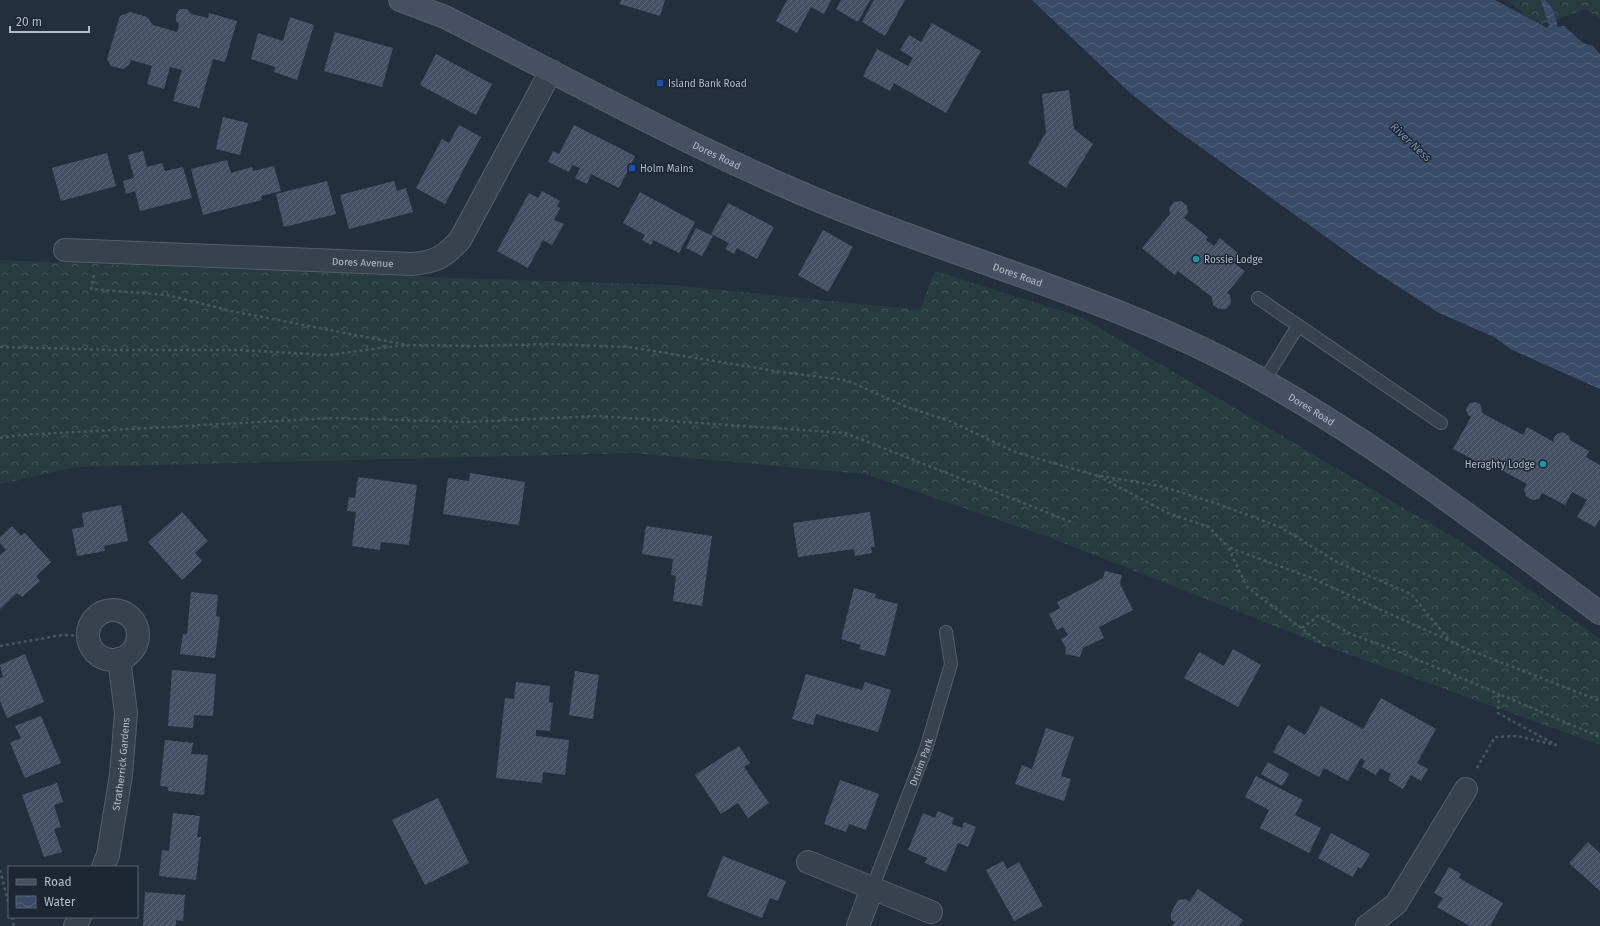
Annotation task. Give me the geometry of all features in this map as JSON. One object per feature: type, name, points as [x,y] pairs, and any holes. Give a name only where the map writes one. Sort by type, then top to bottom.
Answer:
[{"type":"main road","name":"Dores Road","points":[[400,0],[445,17],[721,157],[862,218],[1095,304],[1181,339],[1264,381],[1379,451],[1600,613]]},
{"type":"street","name":"Dores Avenue","points":[[65,250],[412,264],[430,262],[446,255],[460,240],[551,70]]},
{"type":"street","points":[[114,609],[122,610],[129,615],[138,628],[139,636],[133,651],[119,659],[110,660],[98,655],[89,645],[87,636],[88,628],[98,613],[114,609]]},
{"type":"street","name":"Stratherrick Gardens","points":[[103,866],[108,855],[121,775],[126,713],[119,659]]},
{"type":"street","points":[[1367,926],[1396,904],[1466,789]]},
{"type":"street","points":[[808,862],[931,912]]},
{"type":"street","points":[[858,926],[872,889]]},
{"type":"lane","points":[[1258,298],[1441,423]]},
{"type":"lane","points":[[1264,381],[1298,326]]},
{"type":"lane","name":"Druim Park","points":[[872,889],[926,749],[951,664],[946,632]]},
{"type":"path","points":[[100,251],[91,289],[167,295],[231,311],[407,345]]},
{"type":"path","points":[[0,347],[112,350],[239,350],[328,355],[407,345],[472,346],[549,344],[629,347],[788,373],[846,380],[906,406],[952,422],[1015,452],[1095,475],[1160,486],[1218,504],[1280,527],[1337,562],[1411,594],[1450,641]]},
{"type":"path","points":[[0,438],[29,435],[332,418],[468,422],[598,416],[845,433],[1074,523]]},
{"type":"path","points":[[1095,475],[1168,513],[1209,527],[1228,547],[1247,587],[1325,646]]},
{"type":"path","points":[[1228,547],[1314,579],[1450,641],[1600,701]]},
{"type":"path","points":[[1301,628],[1318,616],[1351,634],[1396,651],[1600,737]]},
{"type":"path","points":[[0,646],[62,634],[87,636]]},
{"type":"path","points":[[1466,789],[1495,737],[1517,736],[1556,745],[1498,713],[1499,694]]},
{"type":"path","points":[[0,870],[8,901]]},
{"type":"green space","points":[[1507,0],[1600,0],[1600,19],[1586,9],[1538,26]]},
{"type":"green space","points":[[0,260],[673,285],[920,310],[935,271],[1081,317],[1468,546],[1600,639],[1600,745],[1325,646],[1051,538],[865,474],[633,453],[76,467],[0,484]]},
{"type":"water","name":"River Ness","points":[[1032,0],[1495,0],[1547,28],[1549,26],[1541,0],[1545,0],[1554,12],[1557,27],[1564,26],[1583,43],[1593,46],[1600,54],[1600,389],[1512,350],[1494,337],[1439,313],[1368,267],[1175,129],[1129,92]]},
{"type":"building","points":[[621,0],[665,0],[660,16],[620,4]]},
{"type":"building","points":[[787,0],[831,0],[824,14],[811,7],[797,33],[776,21]]},
{"type":"building","points":[[841,0],[870,0],[858,22],[836,9]]},
{"type":"building","points":[[874,0],[905,0],[885,36],[862,22]]},
{"type":"building","points":[[180,9],[187,9],[191,14],[208,18],[209,13],[237,21],[225,62],[213,59],[199,108],[173,101],[182,70],[170,67],[164,89],[147,84],[152,66],[131,60],[129,65],[123,69],[111,66],[107,59],[120,16],[130,12],[147,17],[153,25],[177,32],[179,24],[176,21],[176,15]]},
{"type":"building","points":[[290,17],[314,25],[297,80],[274,72],[275,67],[251,59],[258,33],[283,41]]},
{"type":"building","points":[[932,23],[981,51],[946,113],[894,83],[890,91],[863,76],[877,49],[908,66],[913,58],[900,50],[909,35],[921,42]]},
{"type":"building","points":[[335,32],[393,48],[382,87],[324,71]]},
{"type":"building","points":[[436,54],[492,84],[476,115],[420,85]]},
{"type":"building","points":[[1069,90],[1074,129],[1093,144],[1066,188],[1028,163],[1046,132],[1042,94]]},
{"type":"building","points":[[223,117],[248,123],[240,155],[216,149]]},
{"type":"building","points":[[459,125],[481,137],[445,204],[416,188],[442,139],[449,143]]},
{"type":"building","points":[[574,125],[635,156],[619,188],[591,174],[587,184],[575,178],[580,168],[572,165],[569,172],[548,162],[553,151],[559,154]]},
{"type":"building","points":[[143,151],[147,167],[162,163],[165,171],[183,167],[192,198],[140,211],[135,191],[126,194],[123,181],[134,178],[128,155]]},
{"type":"building","points":[[107,153],[116,186],[61,201],[52,168]]},
{"type":"building","points":[[227,160],[231,173],[252,167],[253,171],[274,166],[281,191],[261,196],[262,200],[203,215],[191,169]]},
{"type":"building","points":[[327,181],[336,214],[284,227],[276,194]]},
{"type":"building","points":[[394,181],[397,191],[406,188],[413,212],[349,229],[340,195]]},
{"type":"building","points":[[542,191],[560,201],[557,206],[560,208],[554,220],[564,224],[552,245],[543,240],[528,268],[497,251],[529,193],[538,198]]},
{"type":"building","points":[[640,192],[695,222],[679,253],[653,240],[651,245],[642,240],[645,235],[623,223]]},
{"type":"building","name":"Rossie Lodge","points":[[1181,201],[1187,206],[1188,213],[1184,218],[1208,237],[1206,240],[1214,246],[1220,238],[1240,255],[1234,263],[1245,271],[1227,293],[1230,295],[1231,303],[1226,309],[1219,309],[1213,305],[1212,297],[1178,271],[1175,275],[1142,248],[1170,214],[1169,208],[1174,202]]},
{"type":"building","points":[[728,203],[774,227],[757,259],[737,248],[734,254],[725,249],[729,243],[711,234]]},
{"type":"building","points":[[696,228],[713,236],[702,256],[686,248]]},
{"type":"building","points":[[823,230],[853,247],[828,292],[798,275]]},
{"type":"building","name":"Heraghty Lodge","points":[[1476,402],[1481,405],[1482,413],[1523,435],[1527,427],[1554,442],[1553,439],[1557,434],[1563,432],[1569,436],[1570,440],[1589,451],[1586,457],[1600,465],[1600,519],[1595,527],[1577,517],[1587,500],[1572,492],[1565,505],[1542,493],[1539,499],[1532,500],[1526,496],[1524,489],[1527,484],[1487,462],[1485,466],[1453,449],[1471,417],[1468,415],[1466,409],[1470,403]]},
{"type":"building","points":[[470,473],[525,482],[519,525],[443,514],[448,478],[469,481]]},
{"type":"building","points":[[358,477],[417,485],[409,545],[381,542],[380,550],[352,546],[356,512],[347,511],[349,497],[355,498]]},
{"type":"building","points":[[121,505],[128,541],[104,546],[105,551],[77,556],[72,529],[84,527],[82,513]]},
{"type":"building","points":[[182,512],[208,541],[195,553],[202,561],[182,580],[148,542]]},
{"type":"building","points":[[870,512],[875,547],[871,547],[872,553],[855,556],[854,549],[798,557],[793,523]]},
{"type":"building","points":[[12,526],[21,536],[25,533],[51,562],[36,576],[40,581],[22,597],[17,593],[0,609],[0,555],[6,550],[0,543],[0,537]]},
{"type":"building","points":[[646,526],[712,536],[702,606],[673,601],[676,576],[671,575],[673,559],[642,554]]},
{"type":"building","points":[[1105,571],[1122,575],[1120,584],[1133,610],[1099,627],[1104,638],[1083,648],[1080,657],[1065,654],[1066,648],[1061,639],[1068,635],[1063,627],[1057,630],[1049,614],[1060,608],[1057,602],[1103,578]]},
{"type":"building","points":[[854,588],[876,594],[875,598],[898,604],[885,656],[859,649],[861,645],[841,639]]},
{"type":"building","points":[[191,592],[218,595],[216,616],[220,617],[215,658],[180,654],[183,634],[187,634]]},
{"type":"building","points":[[1233,649],[1261,665],[1238,707],[1184,678],[1199,652],[1224,666]]},
{"type":"building","points":[[25,654],[44,702],[7,718],[0,701],[0,678],[3,677],[0,665]]},
{"type":"building","points":[[172,670],[216,674],[213,716],[194,715],[193,728],[168,726]]},
{"type":"building","points":[[575,671],[599,675],[593,719],[569,715]]},
{"type":"building","points":[[806,674],[862,690],[865,682],[891,690],[878,732],[816,714],[813,725],[792,719]]},
{"type":"building","points":[[516,682],[550,686],[549,702],[553,703],[550,731],[536,730],[536,736],[569,740],[565,775],[543,772],[542,783],[496,778],[505,698],[514,699]]},
{"type":"building","points":[[1381,698],[1436,729],[1417,763],[1428,769],[1421,781],[1411,775],[1403,789],[1388,780],[1391,774],[1380,768],[1376,775],[1362,767],[1365,761],[1361,758],[1348,781],[1324,768],[1319,777],[1273,752],[1288,725],[1305,735],[1321,706],[1363,729]]},
{"type":"building","points":[[41,716],[61,763],[25,778],[10,743],[21,738],[15,726]]},
{"type":"building","points":[[1046,728],[1074,737],[1061,776],[1071,779],[1064,801],[1015,784],[1022,765],[1032,769]]},
{"type":"building","points":[[165,740],[193,743],[191,754],[208,755],[204,795],[168,791],[168,787],[160,786]]},
{"type":"building","points":[[739,746],[750,763],[744,767],[769,803],[748,818],[738,803],[721,814],[695,775]]},
{"type":"building","points":[[1268,762],[1289,774],[1282,786],[1261,774]]},
{"type":"building","points":[[1256,776],[1303,800],[1295,815],[1321,828],[1309,853],[1260,828],[1269,810],[1245,797]]},
{"type":"building","points":[[840,780],[879,794],[866,830],[849,824],[846,832],[824,824]]},
{"type":"building","points":[[57,783],[63,802],[54,805],[61,827],[54,829],[62,852],[44,857],[22,795]]},
{"type":"building","points":[[438,798],[469,863],[425,885],[392,820]]},
{"type":"building","points":[[938,811],[954,818],[952,824],[962,828],[964,822],[976,827],[968,847],[958,843],[946,872],[925,863],[927,858],[908,850],[923,813],[935,818]]},
{"type":"building","points":[[173,813],[200,816],[197,837],[201,837],[196,880],[159,876],[162,850],[169,851]]},
{"type":"building","points":[[1331,833],[1370,854],[1361,869],[1358,867],[1353,877],[1318,858]]},
{"type":"building","points":[[1588,842],[1600,853],[1600,891],[1569,863]]},
{"type":"building","points":[[723,856],[786,881],[778,901],[770,898],[762,918],[707,896]]},
{"type":"building","points":[[1003,861],[1007,869],[1019,862],[1043,906],[1014,921],[986,870]]},
{"type":"building","points":[[1449,867],[1461,874],[1459,878],[1503,903],[1490,926],[1470,926],[1437,907],[1443,898],[1434,893]]},
{"type":"building","points":[[1198,889],[1243,920],[1239,926],[1172,926],[1175,922],[1171,920],[1171,913],[1178,900],[1186,899],[1189,902]]},
{"type":"building","points":[[145,892],[185,895],[183,921],[176,920],[176,926],[143,926]]},
{"type":"place","name":"Island Bank Road","points":[[660,83]]},
{"type":"place","name":"Holm Mains","points":[[632,168]]},
{"type":"place","name":"Rossie Lodge","points":[[1196,259]]},
{"type":"place","name":"Heraghty Lodge","points":[[1543,464]]}]
